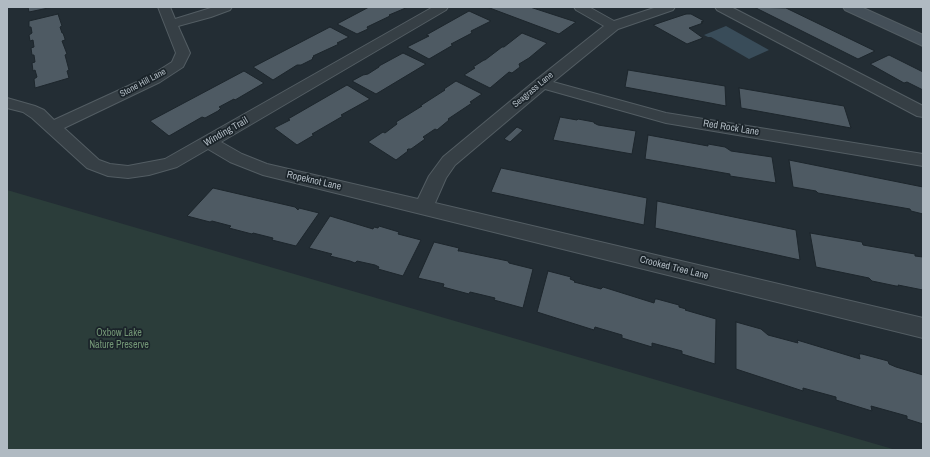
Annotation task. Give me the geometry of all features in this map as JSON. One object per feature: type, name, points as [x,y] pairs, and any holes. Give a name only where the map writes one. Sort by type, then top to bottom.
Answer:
[{"type":"street","name":"Stone Hill Lane","points":[[53,127],[155,78],[178,64],[183,53],[164,7]]},
{"type":"street","points":[[171,24],[226,7]]},
{"type":"street","name":"Winding Trail","points":[[7,103],[29,109],[38,114],[93,164],[108,170],[128,172],[150,169],[171,163],[442,7]]},
{"type":"street","points":[[580,7],[613,26]]},
{"type":"street","name":"Seagrass Lane","points":[[424,207],[438,176],[449,161],[541,83],[613,26],[669,7]]},
{"type":"street","points":[[721,7],[923,112]]},
{"type":"street","points":[[850,7],[923,41]]},
{"type":"street","name":"Red Rock Lane","points":[[541,83],[666,118],[923,160]]},
{"type":"street","name":"Ropeknot Lane","points":[[208,142],[236,158],[263,169],[424,207]]},
{"type":"street","name":"Crooked Tree Lane","points":[[424,207],[923,328]]},
{"type":"green space","name":"Oxbow Lake Nature Preserve","points":[[7,190],[896,450],[7,450]]},
{"type":"water","points":[[726,26],[769,50],[749,59],[711,37],[704,35]]},
{"type":"building","points":[[28,7],[53,7],[29,12]]},
{"type":"building","points":[[369,7],[408,7],[389,15],[390,16],[367,27],[368,29],[357,34],[337,24]]},
{"type":"building","points":[[487,7],[530,7],[576,22],[559,34]]},
{"type":"building","points":[[754,7],[786,8],[875,51],[858,59]]},
{"type":"building","points":[[469,11],[491,21],[471,31],[472,33],[451,44],[453,45],[429,59],[407,47],[429,36],[426,35]]},
{"type":"building","points":[[58,14],[62,26],[60,27],[65,39],[62,41],[67,54],[65,55],[69,70],[67,71],[69,78],[35,88],[34,79],[37,77],[35,70],[33,71],[32,63],[35,62],[31,48],[34,47],[33,40],[30,41],[29,35],[32,33],[31,27],[29,27],[29,21]]},
{"type":"building","points":[[686,14],[691,14],[704,21],[701,22],[703,23],[689,28],[703,38],[687,44],[653,25]]},
{"type":"building","points":[[330,27],[349,37],[337,43],[339,44],[313,56],[313,59],[301,65],[297,65],[273,80],[253,67]]},
{"type":"building","points":[[522,33],[547,43],[519,64],[520,67],[512,73],[509,72],[490,88],[464,75],[475,68],[473,67],[504,47]]},
{"type":"building","points":[[403,53],[426,64],[376,94],[352,81],[368,74],[379,66]]},
{"type":"building","points":[[889,55],[923,72],[923,90],[907,82],[904,83],[870,64]]},
{"type":"building","points":[[628,70],[725,86],[726,106],[625,87]]},
{"type":"building","points":[[244,71],[264,83],[235,100],[234,99],[219,107],[221,108],[218,111],[205,118],[202,117],[169,136],[150,121]]},
{"type":"building","points":[[456,81],[482,94],[470,102],[472,103],[448,119],[449,120],[437,130],[435,129],[423,137],[425,139],[411,149],[408,149],[408,151],[396,160],[368,142],[383,132],[385,133],[397,124],[396,122],[422,106],[420,106]]},
{"type":"building","points":[[347,85],[370,99],[341,115],[343,116],[312,134],[314,135],[297,145],[274,128],[290,120],[288,119]]},
{"type":"building","points":[[739,88],[844,106],[851,128],[741,108]]},
{"type":"building","points":[[560,117],[578,119],[594,122],[598,125],[636,131],[632,154],[553,140]]},
{"type":"building","points":[[517,127],[523,130],[510,142],[504,139]]},
{"type":"building","points":[[648,135],[708,146],[708,144],[725,147],[731,151],[772,157],[776,183],[730,176],[730,174],[645,159]]},
{"type":"building","points":[[789,160],[923,187],[923,214],[911,211],[910,209],[818,193],[816,191],[793,187]]},
{"type":"building","points":[[501,168],[647,198],[644,225],[491,192]]},
{"type":"building","points":[[213,188],[295,207],[298,210],[299,208],[319,213],[296,246],[272,240],[273,238],[229,228],[231,226],[187,216]]},
{"type":"building","points":[[657,201],[796,230],[800,260],[655,228]]},
{"type":"building","points":[[330,216],[373,229],[374,227],[378,228],[379,226],[399,232],[398,234],[421,240],[403,276],[378,269],[379,267],[375,265],[357,261],[355,263],[330,256],[332,254],[309,248]]},
{"type":"building","points":[[810,233],[862,242],[863,245],[915,254],[915,256],[923,257],[923,290],[872,281],[869,278],[816,267]]},
{"type":"building","points":[[434,242],[459,248],[458,251],[508,261],[509,263],[533,269],[523,308],[494,300],[495,298],[470,292],[469,294],[443,287],[444,284],[418,278]]},
{"type":"building","points":[[548,271],[571,277],[570,279],[575,281],[574,282],[601,289],[603,287],[654,303],[655,299],[657,299],[679,305],[679,307],[686,309],[685,310],[716,319],[715,364],[682,354],[682,351],[652,343],[652,347],[622,338],[622,335],[595,327],[594,330],[537,312]]},
{"type":"building","points":[[736,322],[761,329],[768,335],[798,343],[797,340],[860,359],[859,354],[862,354],[888,361],[889,364],[896,367],[923,375],[923,424],[907,419],[907,416],[871,406],[872,411],[836,400],[836,397],[803,388],[803,391],[736,369]]}]
